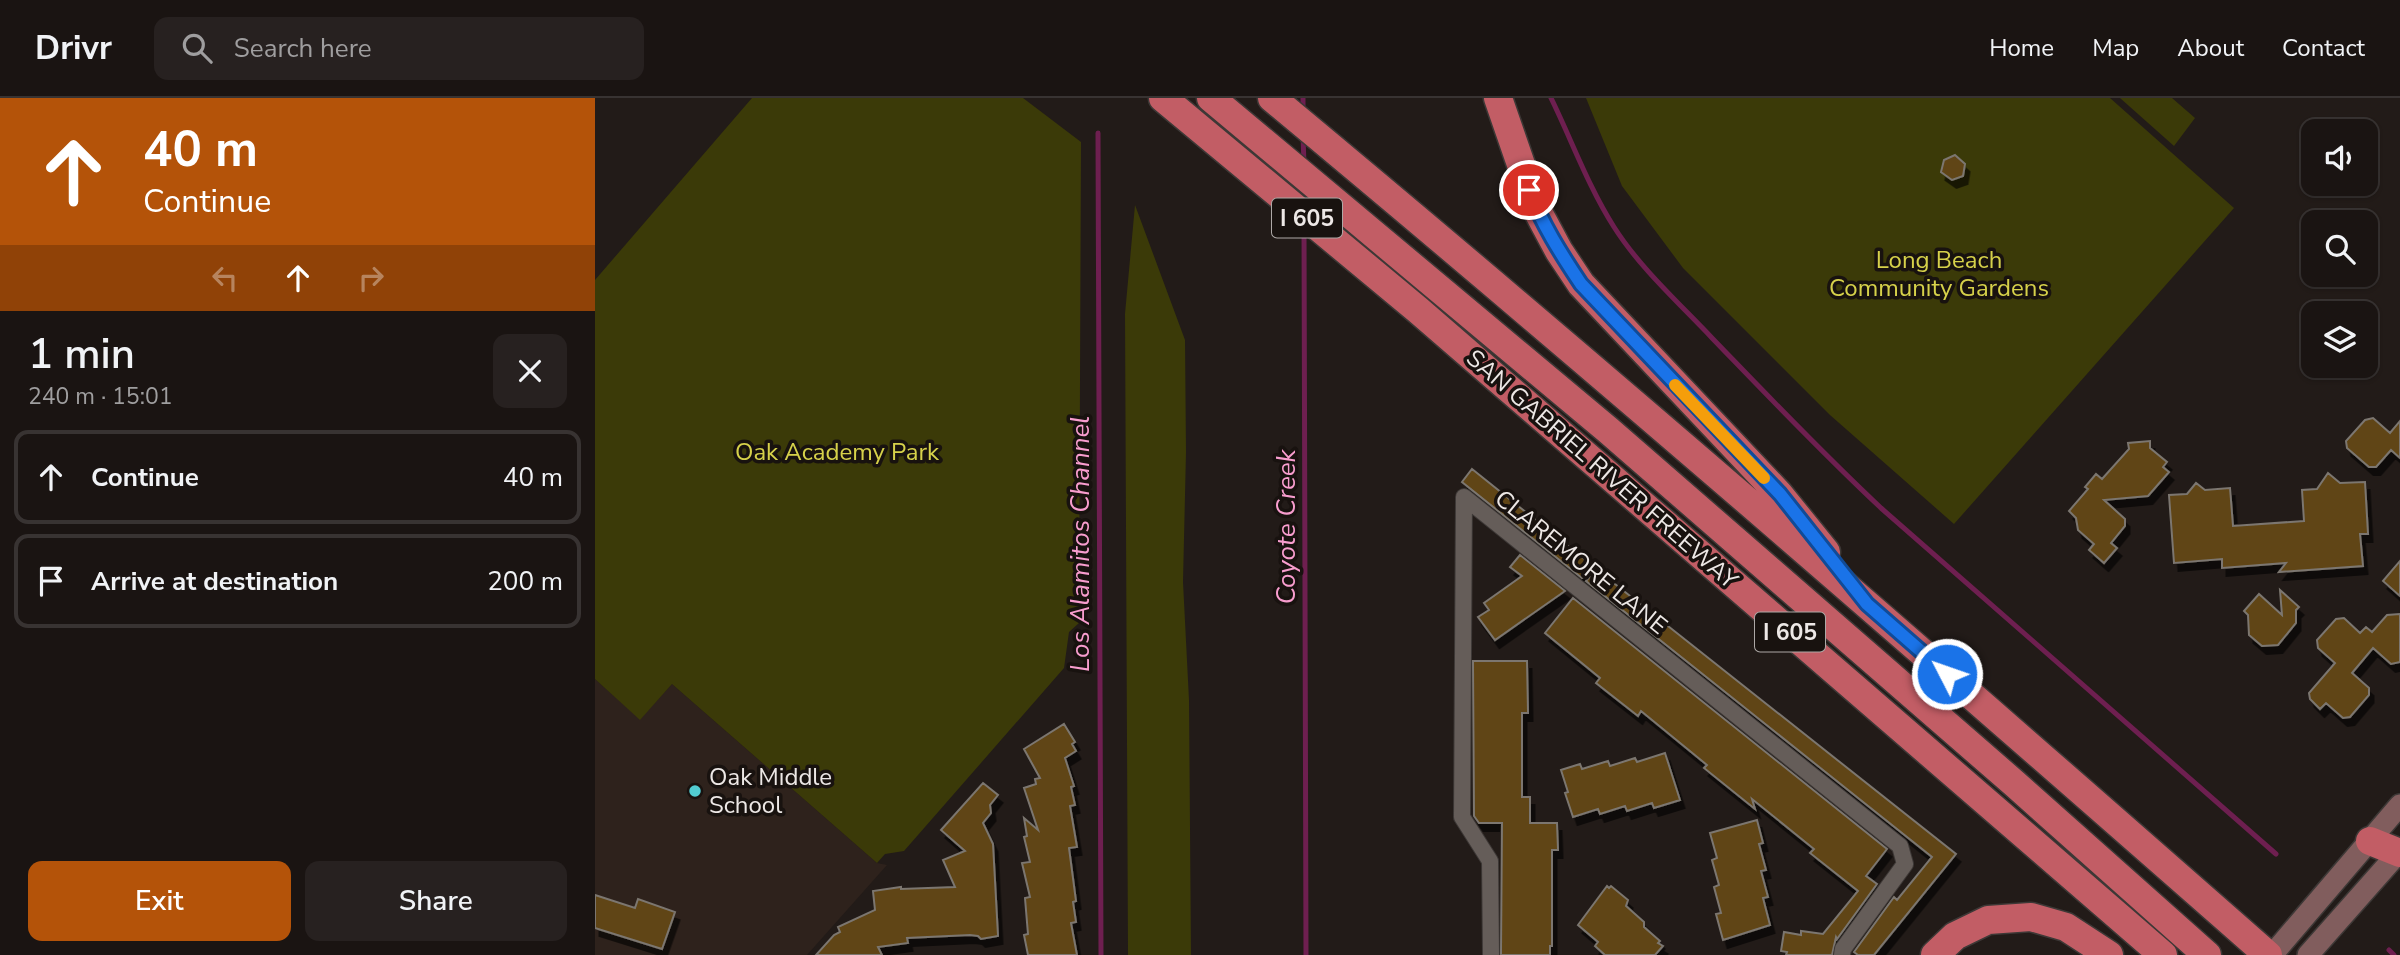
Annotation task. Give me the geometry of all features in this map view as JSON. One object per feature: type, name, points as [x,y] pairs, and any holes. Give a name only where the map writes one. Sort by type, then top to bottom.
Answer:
[{"type":"highway","name":"SAN GABRIEL RIVER FREEWAY","points":[[1163,98],[1417,310],[2163,955]]},
{"type":"highway","name":"I 605","points":[[1211,98],[1420,262],[1870,640],[2228,955]]},
{"type":"highway","name":"I 605","points":[[1234,98],[2207,955]]},
{"type":"highway","name":"I 605","points":[[1272,98],[1419,220],[1867,604],[2269,955]]},
{"type":"highway","points":[[1498,98],[1536,208],[1559,251],[1581,284],[1780,494],[1867,604]]},
{"type":"highway","points":[[2370,841],[2400,852]]},
{"type":"highway","points":[[1935,955],[1955,936],[1988,920],[2031,916],[2066,927],[2109,955]]},
{"type":"main road","points":[[2269,955],[2400,805]]},
{"type":"main road","points":[[2308,955],[2400,852]]},
{"type":"street","name":"CLAREMORE LANE","points":[[1491,955],[1490,861],[1462,817],[1464,498],[1901,846],[1905,864],[1843,949],[1842,955]]},
{"type":"shaded area","name":"Oak Middle School","points":[[595,679],[640,719],[672,684],[877,863],[887,865],[807,955],[595,955]]},
{"type":"green space","name":"Oak Academy Park","points":[[752,98],[1023,98],[1081,142],[1079,623],[1069,632],[1064,668],[904,851],[885,854],[877,863],[672,684],[640,720],[595,679],[595,280]]},
{"type":"green space","name":"Long Beach Community Gardens","points":[[1586,98],[2110,98],[2234,208],[1954,524],[1830,415],[1683,268],[1622,186]]},
{"type":"green space","points":[[2120,98],[2172,98],[2195,118],[2174,146]]},
{"type":"green space","points":[[1135,205],[1185,340],[1183,582],[1189,700],[1191,955],[1128,955],[1125,314]]},
{"type":"building","points":[[1955,155],[1965,164],[1963,176],[1952,180],[1941,172],[1944,160]]},
{"type":"building","points":[[2373,418],[2390,433],[2400,421],[2400,458],[2391,450],[2376,467],[2369,467],[2347,448],[2346,441],[2365,420]]},
{"type":"building","points":[[2150,441],[2150,448],[2167,462],[2163,467],[2169,472],[2148,496],[2104,500],[2125,519],[2125,526],[2111,543],[2117,548],[2104,563],[2089,550],[2094,544],[2078,530],[2076,518],[2069,511],[2088,489],[2085,487],[2096,474],[2102,479],[2129,449],[2128,443]]},
{"type":"building","points":[[1472,469],[1596,569],[1582,578],[1462,482]]},
{"type":"building","points":[[2328,473],[2340,483],[2365,482],[2368,534],[2360,534],[2363,566],[2279,572],[2286,563],[2222,568],[2222,559],[2174,563],[2169,495],[2187,494],[2196,483],[2205,490],[2230,488],[2233,526],[2304,521],[2302,490],[2317,489]]},
{"type":"building","points":[[1520,555],[1565,591],[1495,640],[1478,617],[1489,610],[1484,603],[1522,576],[1510,567]]},
{"type":"building","points":[[2400,561],[2400,596],[2383,581]]},
{"type":"building","points":[[1596,569],[1956,854],[1874,955],[1858,955],[1854,952],[1894,897],[1897,900],[1932,857],[1586,581]]},
{"type":"building","points":[[2280,590],[2299,607],[2296,610],[2296,623],[2278,645],[2262,646],[2249,635],[2248,615],[2244,611],[2259,594],[2282,615]]},
{"type":"building","points":[[1573,598],[1887,849],[1866,876],[1877,884],[1837,939],[1836,937],[1832,955],[1786,955],[1787,952],[1781,951],[1784,932],[1801,935],[1801,931],[1823,934],[1858,891],[1810,853],[1814,849],[1752,799],[1755,809],[1704,768],[1707,765],[1641,711],[1638,716],[1596,683],[1600,678],[1545,633]]},
{"type":"building","points":[[2400,614],[2400,662],[2391,664],[2373,648],[2352,673],[2369,688],[2369,695],[2350,717],[2343,718],[2326,703],[2320,709],[2310,699],[2309,693],[2335,663],[2318,648],[2317,640],[2336,619],[2344,618],[2360,633],[2366,627],[2372,632],[2387,615]]},
{"type":"building","points":[[1473,661],[1527,661],[1528,713],[1522,713],[1522,797],[1530,797],[1530,823],[1557,823],[1558,850],[1552,850],[1550,955],[1501,955],[1502,823],[1479,823],[1474,816]]},
{"type":"building","points":[[1064,724],[1075,742],[1072,744],[1076,751],[1065,758],[1074,786],[1071,787],[1075,805],[1070,806],[1077,847],[1069,848],[1076,901],[1073,902],[1076,922],[1071,923],[1077,955],[1028,955],[1024,935],[1028,934],[1025,898],[1030,897],[1022,863],[1030,862],[1024,837],[1027,836],[1024,818],[1038,830],[1024,788],[1036,784],[1035,779],[1040,778],[1024,749]]},
{"type":"building","points":[[1665,753],[1680,800],[1654,808],[1652,803],[1627,811],[1625,806],[1600,814],[1598,809],[1573,817],[1561,770],[1580,764],[1582,769],[1608,761],[1610,766],[1635,758],[1637,762]]},
{"type":"building","points":[[983,783],[998,795],[990,805],[991,813],[983,823],[993,844],[998,936],[981,939],[970,935],[907,938],[908,943],[878,947],[882,955],[816,955],[840,932],[838,927],[875,910],[873,891],[901,887],[955,887],[943,860],[965,851],[941,830]]},
{"type":"building","points":[[1757,820],[1763,843],[1759,844],[1766,870],[1761,871],[1768,897],[1763,898],[1770,925],[1723,940],[1716,914],[1721,913],[1714,887],[1719,885],[1712,860],[1717,858],[1710,833]]},
{"type":"building","points":[[1607,886],[1611,886],[1628,900],[1626,906],[1660,941],[1658,943],[1663,946],[1655,955],[1605,955],[1595,946],[1598,942],[1578,925]]},
{"type":"building","points":[[595,895],[635,908],[638,899],[675,912],[662,949],[595,928]]},
{"type":"waterway","name":"Coyote Creek","points":[[1303,98],[1303,112]]},
{"type":"waterway","points":[[1551,98],[1588,180],[1614,227],[1636,257],[1673,298],[1881,508],[2276,854]]},
{"type":"waterway","name":"Los Alamitos Channel","points":[[1098,133],[1101,955]]},
{"type":"waterway","name":"Coyote Creek","points":[[1303,136],[1304,164]]},
{"type":"waterway","name":"Coyote Creek","points":[[1304,227],[1306,955]]},
{"type":"waterway","points":[[2389,950],[2394,955]]},
{"type":"slow traffic","points":[[1675,385],[1764,478]]},
{"type":"place","name":"Oak Middle School","points":[[695,791]]},
{"type":"route","points":[[1529,190],[1559,251],[1581,284],[1780,494],[1867,604],[1947,674]]}]
